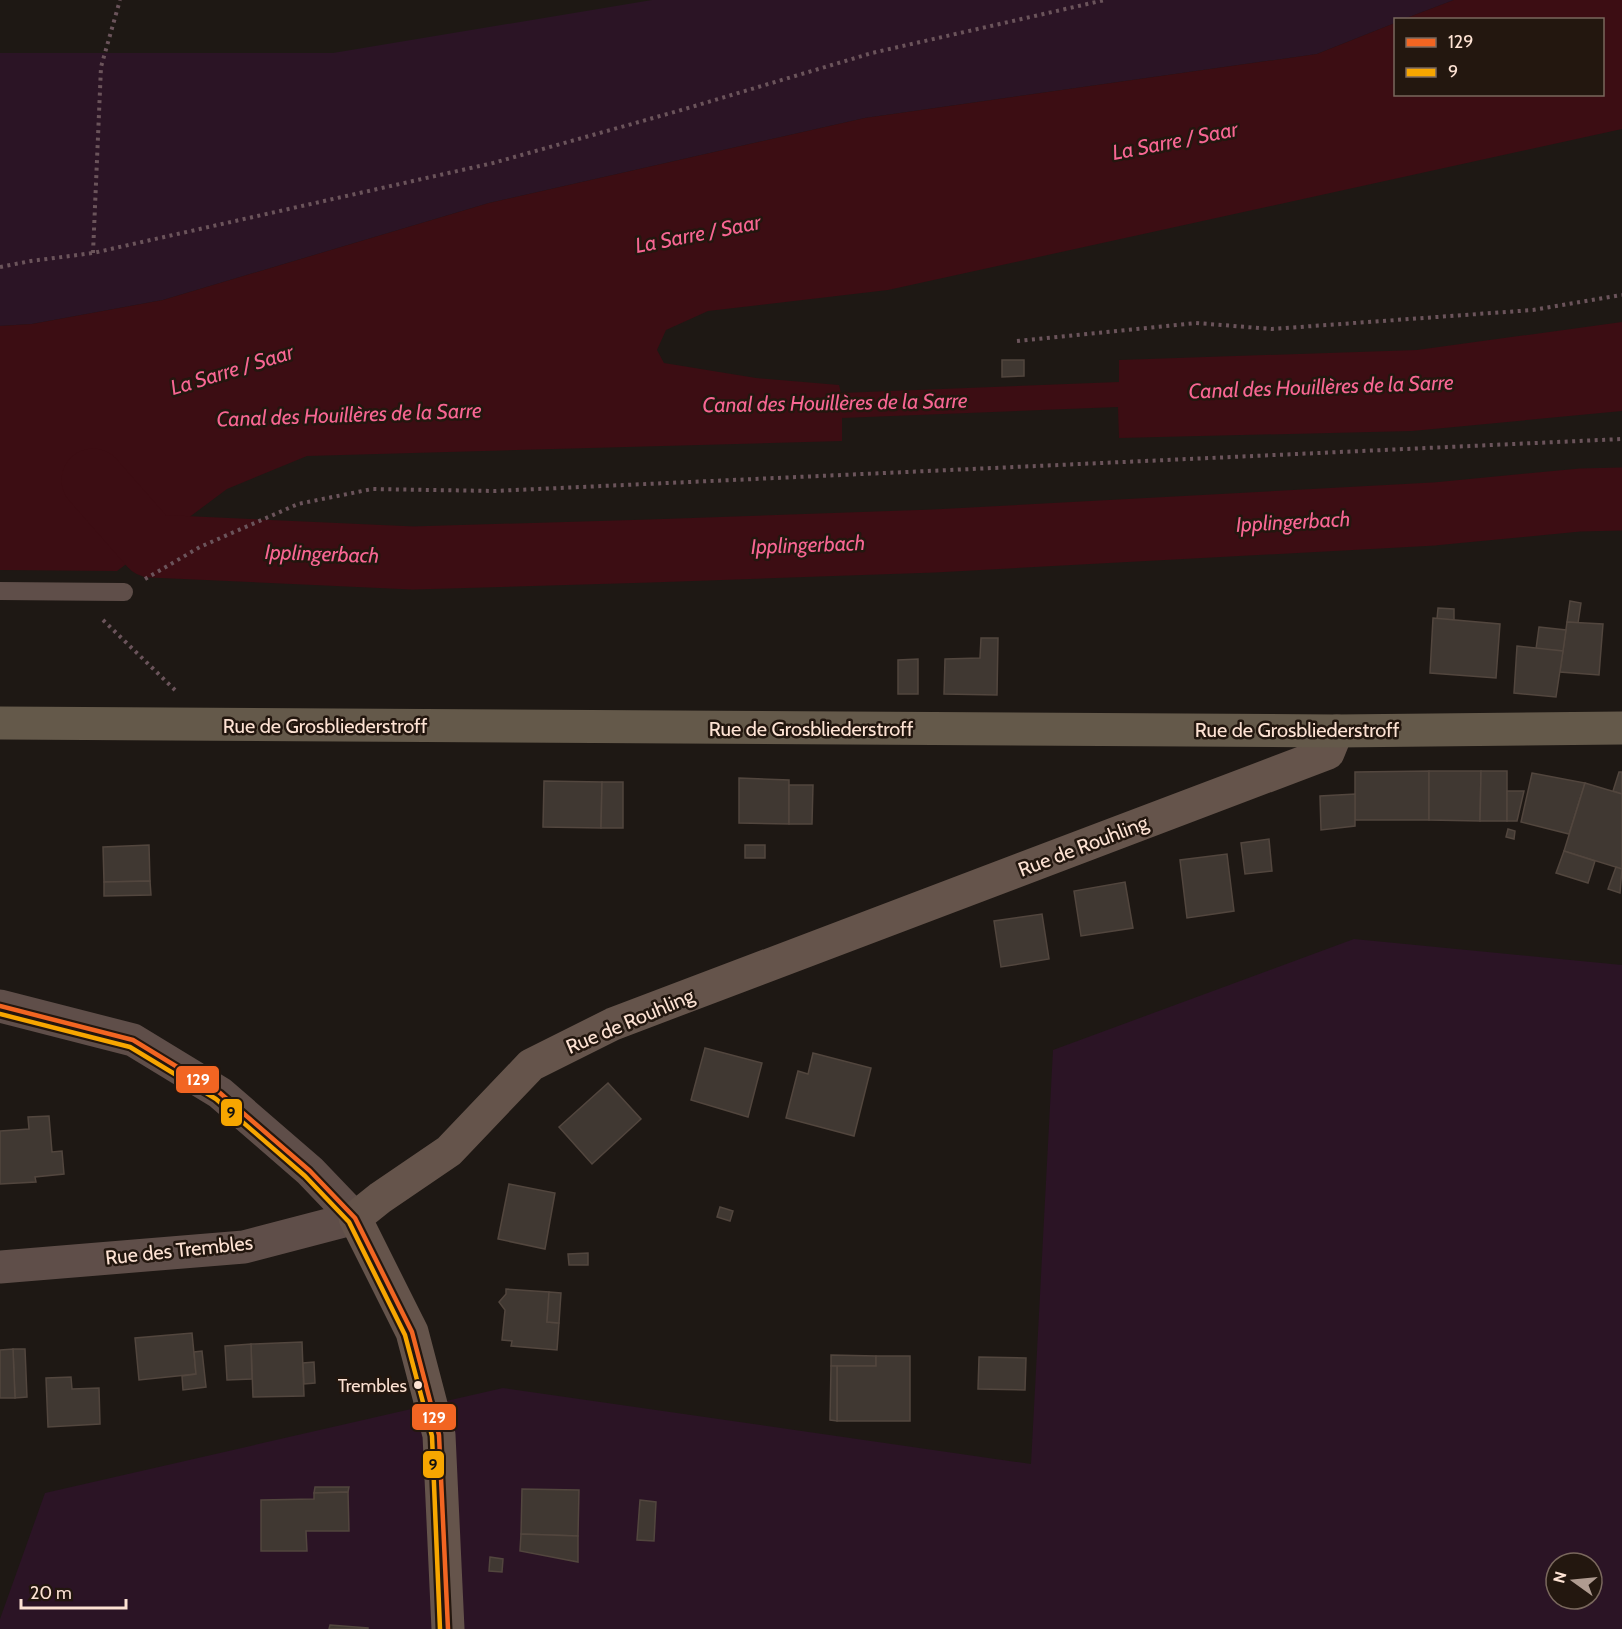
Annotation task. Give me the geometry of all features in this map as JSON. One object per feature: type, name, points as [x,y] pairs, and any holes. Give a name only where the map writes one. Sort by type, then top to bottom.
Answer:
[{"type":"main road","name":"Rue de Grosbliederstroff","points":[[0,723],[1337,731],[1622,728]]},
{"type":"street","name":"Rue de Rouhling","points":[[355,1218],[449,1151],[531,1065],[613,1024],[1328,753],[1337,731]]},
{"type":"street","points":[[0,1006],[133,1040],[220,1093],[310,1171],[355,1218],[412,1332],[439,1436],[448,1629]]},
{"type":"street","name":"Rue des Trembles","points":[[0,1267],[244,1247],[355,1218]]},
{"type":"lane","points":[[0,591],[124,592]]},
{"type":"path","points":[[93,253],[102,67],[120,0]]},
{"type":"path","points":[[0,267],[93,253],[493,163],[872,53],[1105,0]]},
{"type":"path","points":[[1017,341],[1196,323],[1272,329],[1533,310],[1622,295]]},
{"type":"path","points":[[124,592],[200,548],[298,504],[372,489],[494,491],[1622,439]]},
{"type":"path","points":[[75,592],[210,725]]},
{"type":"shaded area","points":[[652,0],[1454,0],[1407,18],[1394,18],[1394,23],[1317,54],[865,118],[489,203],[163,300],[32,324],[0,326],[0,53],[333,53]]},
{"type":"shaded area","points":[[1354,939],[1622,965],[1622,1629],[0,1629],[0,1619],[45,1493],[503,1388],[1031,1464],[1053,1050]]},
{"type":"water","points":[[1454,0],[1622,0],[1622,129],[888,290],[708,311],[666,330],[657,350],[664,363],[756,378],[839,385],[841,393],[1119,382],[1119,360],[1417,350],[1622,322],[1622,411],[1412,431],[1119,438],[1118,407],[842,418],[842,441],[307,456],[227,489],[117,571],[0,570],[0,326],[32,324],[163,300],[489,203],[865,118],[1317,54],[1394,23],[1394,96],[1604,96],[1604,18],[1407,18]]},
{"type":"building","points":[[1002,360],[1024,360],[1024,376],[1002,377]]},
{"type":"building","points":[[1570,601],[1581,603],[1578,623],[1567,622]]},
{"type":"building","points":[[1438,608],[1454,609],[1454,620],[1437,619]]},
{"type":"building","points":[[1433,618],[1500,624],[1496,678],[1430,673]]},
{"type":"building","points":[[1567,622],[1603,624],[1599,675],[1560,672]]},
{"type":"building","points":[[1539,627],[1566,630],[1563,651],[1536,649]]},
{"type":"building","points":[[981,638],[998,638],[997,695],[944,694],[945,659],[980,658]]},
{"type":"building","points":[[1517,646],[1563,651],[1556,697],[1514,693]]},
{"type":"building","points":[[918,659],[918,694],[898,694],[898,660]]},
{"type":"building","points":[[1429,771],[1429,820],[1355,820],[1355,772]]},
{"type":"building","points":[[1429,771],[1481,771],[1480,821],[1429,820]]},
{"type":"building","points":[[1481,771],[1507,771],[1507,821],[1480,821]]},
{"type":"building","points":[[1619,772],[1622,772],[1622,794],[1613,791]]},
{"type":"building","points":[[1532,773],[1585,783],[1569,834],[1521,822]]},
{"type":"building","points":[[739,778],[789,780],[789,824],[739,823]]},
{"type":"building","points":[[544,781],[602,782],[601,828],[543,827]]},
{"type":"building","points":[[602,782],[623,782],[623,828],[601,828]]},
{"type":"building","points":[[1585,783],[1622,794],[1622,869],[1564,851]]},
{"type":"building","points":[[789,785],[813,785],[812,824],[789,824]]},
{"type":"building","points":[[1507,791],[1524,791],[1517,821],[1507,821]]},
{"type":"building","points":[[1355,794],[1355,826],[1321,830],[1320,796]]},
{"type":"building","points":[[1508,829],[1515,831],[1514,839],[1506,837]]},
{"type":"building","points":[[1269,839],[1272,871],[1245,874],[1241,843]]},
{"type":"building","points":[[149,845],[150,881],[104,882],[103,847]]},
{"type":"building","points":[[745,845],[765,845],[765,858],[745,858]]},
{"type":"building","points":[[1564,851],[1595,861],[1588,883],[1556,873]]},
{"type":"building","points":[[1227,854],[1234,911],[1187,918],[1180,860]]},
{"type":"building","points":[[1616,867],[1622,869],[1620,893],[1608,889]]},
{"type":"building","points":[[150,881],[151,895],[104,896],[104,882]]},
{"type":"building","points":[[1125,882],[1133,928],[1081,936],[1074,891]]},
{"type":"building","points":[[1042,914],[1049,959],[1001,967],[994,921]]},
{"type":"building","points":[[705,1048],[762,1063],[748,1117],[691,1100]]},
{"type":"building","points":[[813,1053],[871,1068],[854,1136],[786,1118],[798,1071],[808,1074]]},
{"type":"building","points":[[608,1083],[641,1119],[592,1164],[559,1127]]},
{"type":"building","points":[[49,1116],[52,1152],[62,1151],[64,1174],[35,1177],[36,1182],[0,1184],[0,1131],[29,1129],[28,1117]]},
{"type":"building","points":[[509,1184],[555,1193],[545,1249],[498,1239]]},
{"type":"building","points":[[720,1207],[733,1211],[730,1221],[717,1217]]},
{"type":"building","points":[[588,1253],[588,1265],[569,1265],[568,1254]]},
{"type":"building","points":[[506,1289],[549,1292],[547,1322],[559,1323],[557,1350],[511,1346],[512,1341],[502,1340],[505,1310],[499,1302],[506,1294]]},
{"type":"building","points":[[549,1292],[561,1293],[559,1323],[547,1322]]},
{"type":"building","points":[[192,1333],[196,1374],[139,1380],[135,1338]]},
{"type":"building","points":[[302,1342],[304,1396],[253,1397],[251,1344]]},
{"type":"building","points":[[251,1344],[252,1379],[227,1380],[225,1346]]},
{"type":"building","points":[[13,1349],[25,1349],[27,1397],[15,1398]]},
{"type":"building","points":[[13,1349],[15,1398],[0,1398],[0,1350]]},
{"type":"building","points":[[202,1351],[206,1387],[183,1390],[182,1376],[196,1374],[194,1352]]},
{"type":"building","points":[[831,1355],[876,1356],[876,1366],[831,1366]]},
{"type":"building","points":[[876,1356],[910,1356],[910,1421],[837,1421],[837,1366],[876,1366]]},
{"type":"building","points":[[979,1357],[1026,1358],[1025,1390],[978,1389]]},
{"type":"building","points":[[314,1362],[315,1383],[304,1384],[303,1363]]},
{"type":"building","points":[[831,1366],[837,1366],[837,1421],[830,1420]]},
{"type":"building","points":[[71,1377],[72,1389],[99,1388],[100,1424],[48,1427],[46,1378]]},
{"type":"building","points":[[315,1487],[349,1487],[348,1492],[314,1493]]},
{"type":"building","points":[[522,1489],[579,1490],[578,1536],[521,1534]]},
{"type":"building","points":[[348,1492],[349,1531],[306,1531],[307,1551],[261,1551],[261,1500],[314,1499],[314,1493]]},
{"type":"building","points":[[640,1500],[656,1502],[654,1541],[637,1540]]},
{"type":"building","points":[[521,1534],[578,1536],[578,1562],[520,1551]]},
{"type":"building","points":[[490,1557],[503,1559],[502,1572],[489,1571]]},
{"type":"building","points":[[330,1625],[368,1628],[368,1629],[329,1629]]},
{"type":"waterway","name":"Ipplingerbach","points":[[93,480],[151,546],[413,558],[934,541],[1434,514],[1580,500],[1622,499]]},
{"type":"transit line","name":"129","points":[[0,1006],[133,1040],[220,1093],[310,1171],[355,1218],[412,1332],[439,1435],[448,1629]]},
{"type":"transit line","name":"9","points":[[0,1014],[130,1047],[216,1099],[305,1176],[349,1222],[405,1335],[432,1436],[440,1629]]},
{"type":"place","name":"Trembles","points":[[418,1385]]},
{"type":"water label","name":"La Sarre / Saar","points":[[1175,141]]},
{"type":"water label","name":"La Sarre / Saar","points":[[698,234]]},
{"type":"water label","name":"La Sarre / Saar","points":[[232,370]]},
{"type":"water label","name":"Canal des Houillères de la Sarre","points":[[1321,387]]},
{"type":"water label","name":"Canal des Houillères de la Sarre","points":[[835,403]]},
{"type":"water label","name":"Canal des Houillères de la Sarre","points":[[349,415]]}]
